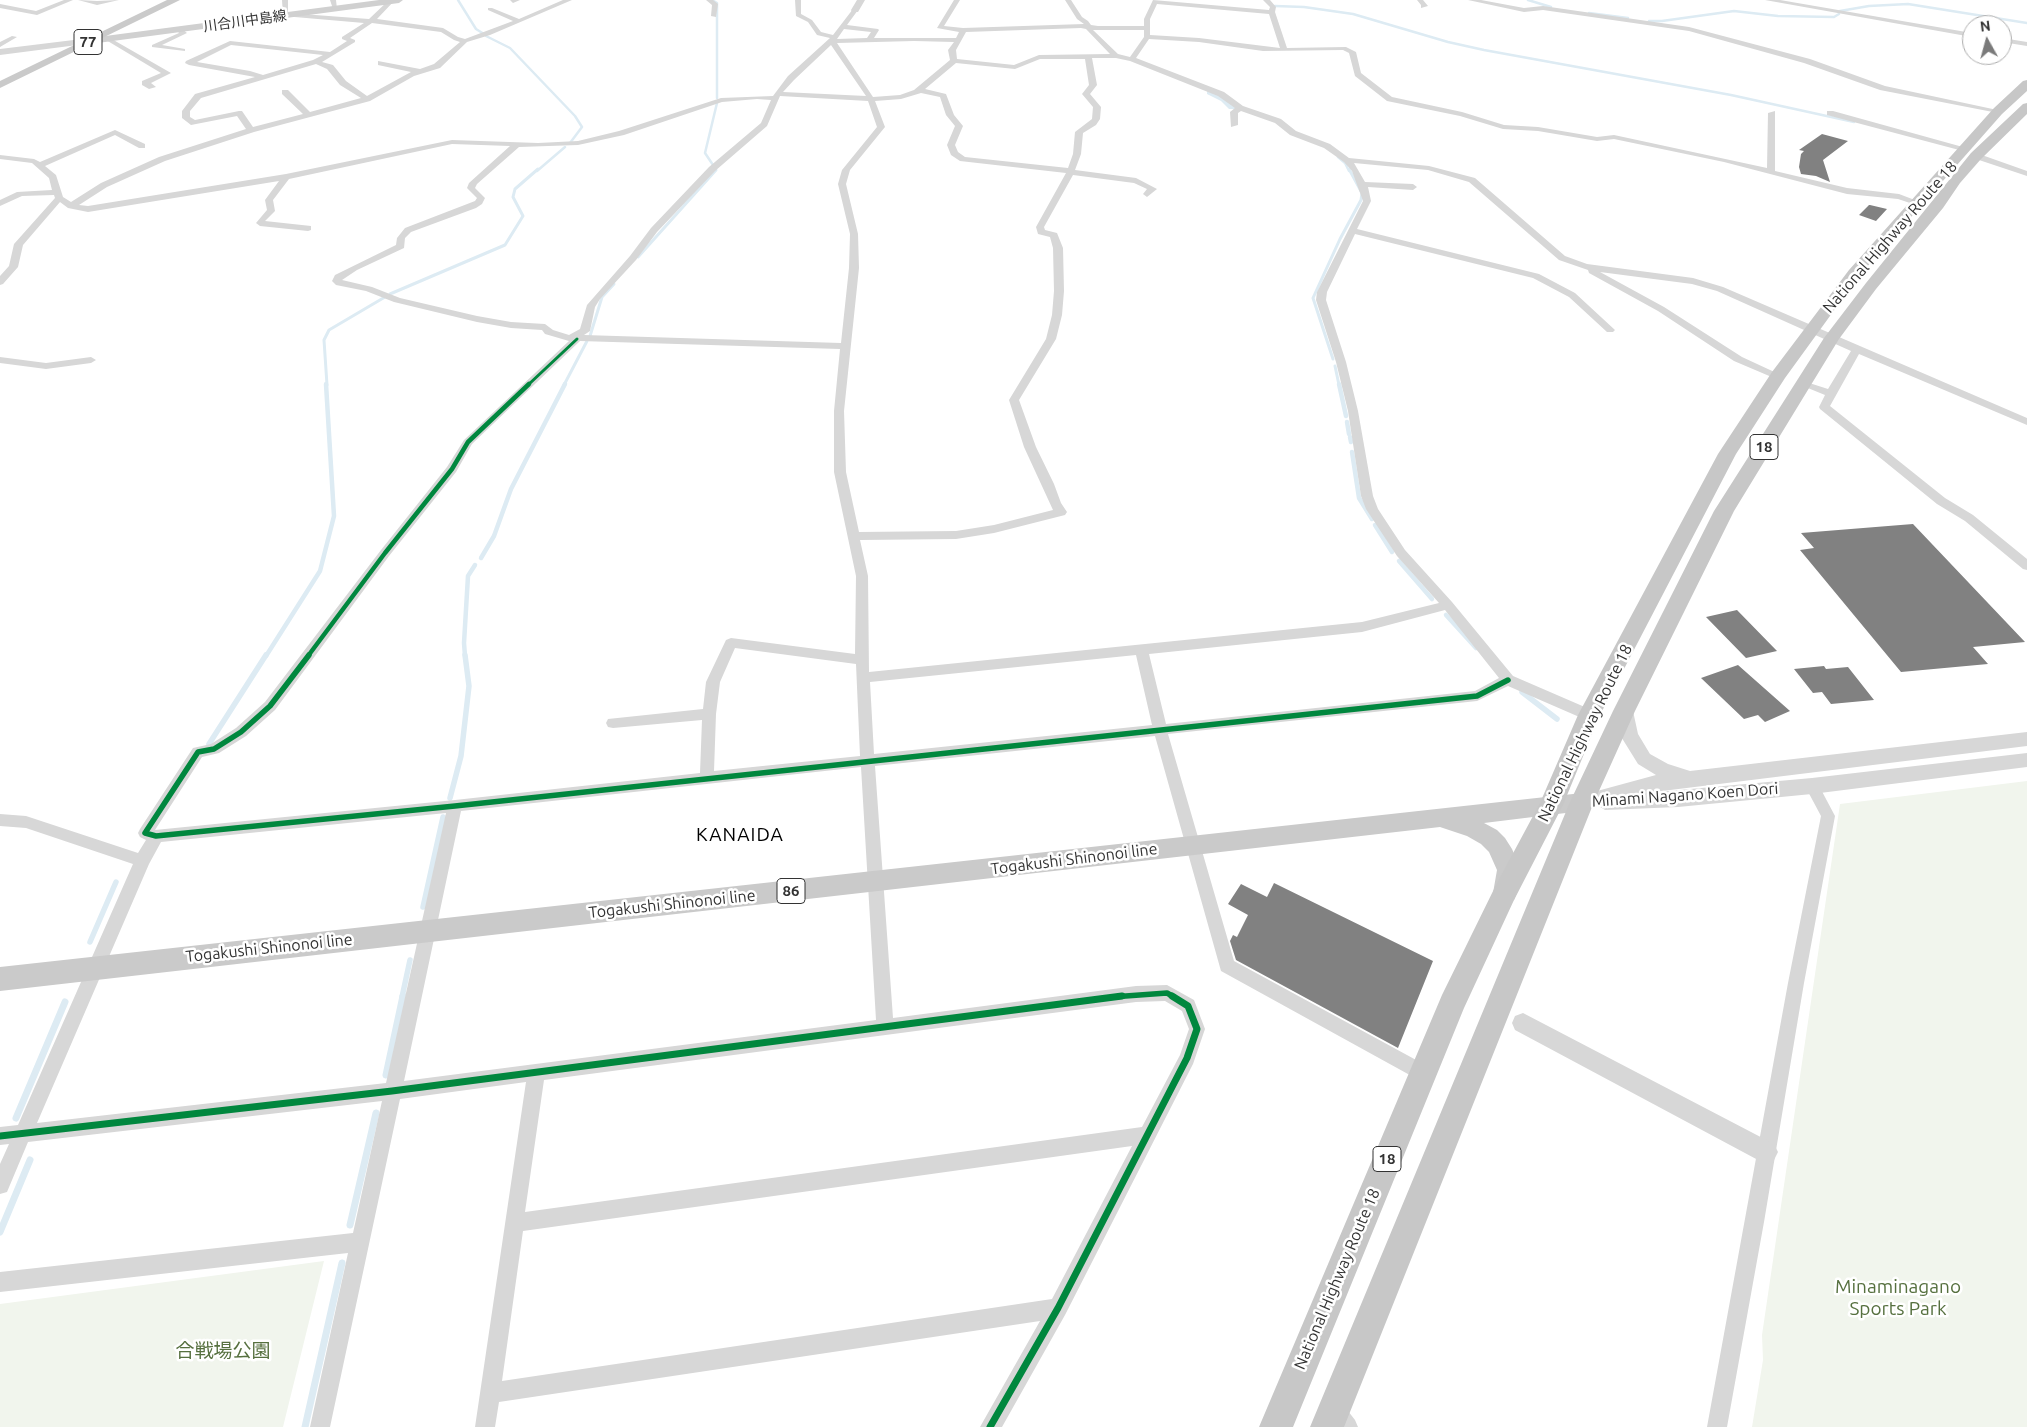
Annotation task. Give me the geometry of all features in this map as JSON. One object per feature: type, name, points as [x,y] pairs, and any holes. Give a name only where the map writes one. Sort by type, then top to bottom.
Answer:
[{"type":"highway","name":"National Highway Route 18","points":[[1336,1421],[1582,802],[1624,712],[1724,511],[1832,338],[1971,153],[1998,111],[2027,84]]},
{"type":"highway","name":"National Highway Route 18","points":[[1276,1427],[1452,1004],[1505,893],[1551,805],[1590,715],[1727,454],[1778,376],[1854,273],[1916,202],[1971,153],[2025,112]]},
{"type":"main road","name":"77","points":[[0,85],[175,0]]},
{"type":"main road","name":"川合川中島線","points":[[90,41],[285,15],[334,4],[395,1]]},
{"type":"main road","name":"Togakushi Shinonoi line","points":[[0,979],[1582,802]]},
{"type":"main road","points":[[1430,819],[1457,823],[1473,828],[1494,841],[1504,856],[1509,870],[1505,893]]},
{"type":"street","points":[[0,6],[37,13],[70,0]]},
{"type":"street","points":[[81,0],[97,3],[116,0]]},
{"type":"street","points":[[285,0],[285,15],[371,20],[443,30],[456,39],[465,41]]},
{"type":"street","points":[[550,0],[559,5]]},
{"type":"street","points":[[70,206],[104,186],[162,159],[251,130],[367,98],[419,71],[437,66],[465,41],[569,0]]},
{"type":"street","points":[[709,0],[715,4],[714,16]]},
{"type":"street","points":[[798,0],[798,14],[810,21],[819,34],[833,39],[959,40]]},
{"type":"street","points":[[861,0],[833,39],[791,78],[776,96],[764,124],[712,169],[654,230],[633,258],[597,298],[590,307],[585,331],[574,339],[468,442],[452,469],[385,553],[270,706],[240,732],[214,749],[198,752],[145,834],[156,836],[454,806],[867,760],[1477,696],[1508,680]]},
{"type":"street","points":[[957,0],[940,28],[962,30],[1090,27],[1146,28]]},
{"type":"street","points":[[1068,0],[1079,18],[1090,27],[1116,56]]},
{"type":"street","points":[[1266,0],[1273,7],[1272,12],[1284,50]]},
{"type":"street","points":[[1420,0],[1425,6],[1423,7]]},
{"type":"street","points":[[1471,0],[1524,10],[1543,8],[1689,29],[1798,58],[1884,88],[1998,111]]},
{"type":"street","points":[[1768,0],[1962,33]]},
{"type":"street","points":[[251,130],[238,112],[194,124],[186,118],[186,111],[198,96],[316,62],[353,42],[344,38],[395,1]]},
{"type":"street","points":[[1132,59],[1146,37],[1147,19],[1156,1],[1272,12]]},
{"type":"street","points":[[490,9],[518,21]]},
{"type":"street","points":[[842,27],[876,30],[869,40]]},
{"type":"street","points":[[180,29],[184,32],[154,46],[183,50]]},
{"type":"street","points":[[954,60],[952,50],[959,40],[962,30]]},
{"type":"street","points":[[0,33],[14,37],[0,45]]},
{"type":"street","points":[[1146,37],[1199,40],[1263,49],[1344,48],[1352,52],[1358,74],[1390,99],[1405,104],[1462,114],[1503,126],[1598,138],[1614,137],[1724,160],[1847,191],[1899,197],[1916,202]]},
{"type":"street","points":[[108,39],[167,73],[145,83],[152,87]]},
{"type":"street","points":[[833,39],[872,98],[881,126],[846,170],[842,184],[854,234],[854,268],[839,411],[840,472],[862,576],[862,660],[867,760],[885,1026]]},
{"type":"street","points":[[0,52],[90,41]]},
{"type":"street","points":[[2012,42],[2027,44]]},
{"type":"street","points":[[262,78],[250,73],[189,63],[230,43],[331,54]]},
{"type":"street","points":[[855,536],[956,535],[994,529],[1061,512],[1055,504],[1048,484],[1030,447],[1014,400],[1052,339],[1060,291],[1058,248],[1054,235],[1040,232],[1040,227],[1071,172],[1077,154],[1079,132],[1096,119],[1097,107],[1087,98],[1086,94],[1093,85],[1088,56]]},
{"type":"street","points":[[0,157],[23,158],[40,164],[53,177],[58,195],[70,206],[88,209],[286,177],[452,142],[516,145],[578,143],[621,133],[720,100],[776,96],[901,97],[920,90],[954,60],[1015,67],[1039,58],[1116,56],[1132,59],[1221,94],[1240,108],[1278,121],[1293,133],[1327,146],[1348,160],[1356,170],[1367,201],[1322,292],[1321,300],[1341,362],[1353,411],[1367,496],[1372,509],[1401,553],[1448,605],[1508,680],[1590,715]]},
{"type":"street","points":[[316,62],[330,67],[343,83],[367,98]]},
{"type":"street","points":[[381,63],[419,71]]},
{"type":"street","points":[[920,90],[943,96],[950,115],[959,126],[951,145],[954,153],[963,159],[1136,181],[1153,189],[1147,194]]},
{"type":"street","points":[[285,92],[308,114]]},
{"type":"street","points":[[1234,125],[1234,112],[1240,108]]},
{"type":"street","points":[[1772,113],[1772,172]]},
{"type":"street","points":[[1830,113],[1971,153],[2027,174]]},
{"type":"street","points":[[40,164],[115,132],[142,146]]},
{"type":"street","points":[[516,145],[473,183],[471,188],[481,198],[474,206],[408,230],[401,238],[401,246],[354,268],[338,278],[337,281],[397,300],[477,319],[545,326],[550,332],[574,339],[845,346]]},
{"type":"street","points":[[1348,160],[1429,168],[1472,180],[1562,258],[1585,267],[1661,308],[1738,359],[1778,376]]},
{"type":"street","points":[[286,177],[271,196],[269,200],[271,211],[261,220],[260,224],[308,228]]},
{"type":"street","points":[[1362,184],[1413,187]]},
{"type":"street","points":[[0,203],[20,194],[58,195]]},
{"type":"street","points":[[0,282],[13,268],[19,244],[58,195]]},
{"type":"street","points":[[1353,231],[1536,276],[1572,295],[1610,330]]},
{"type":"street","points":[[1585,267],[1696,282],[1720,289],[2027,422]]},
{"type":"street","points":[[1857,348],[1824,407],[1941,501],[1969,518],[2027,566]]},
{"type":"street","points":[[0,360],[46,366],[91,360]]},
{"type":"street","points":[[1803,384],[1831,394]]},
{"type":"street","points":[[864,678],[1362,627],[1448,605]]},
{"type":"street","points":[[707,778],[709,714],[713,682],[731,643],[862,660]]},
{"type":"street","points":[[1141,649],[1160,730],[1227,966],[1423,1073]]},
{"type":"street","points":[[1624,712],[1629,735],[1644,758],[1662,770],[1695,779]]},
{"type":"street","points":[[613,723],[709,714]]},
{"type":"street","name":"Minami Nagano Koen Dori","points":[[1582,802],[1612,792],[1655,783],[2027,740]]},
{"type":"street","name":"Minami Nagano Koen Dori","points":[[1582,802],[1678,799],[1812,786],[2027,760]]},
{"type":"street","points":[[1717,1427],[1756,1222],[1766,1152],[1828,816],[1812,786]]},
{"type":"street","points":[[320,1427],[454,806]]},
{"type":"street","points":[[0,820],[26,822],[142,861]]},
{"type":"street","points":[[0,1185],[142,861],[156,836]]},
{"type":"street","points":[[0,1136],[392,1090],[1136,994],[1167,993],[1188,1006],[1197,1029],[1187,1058],[1058,1308],[990,1427]]},
{"type":"street","points":[[1523,1023],[1766,1152]]},
{"type":"street","points":[[484,1427],[491,1393],[513,1222],[536,1072]]},
{"type":"street","points":[[513,1222],[1147,1135]]},
{"type":"street","points":[[0,1282],[359,1242]]},
{"type":"street","points":[[491,1393],[1058,1308]]},
{"type":"green space","name":"Minaminagano Sports Park","points":[[2027,781],[2027,1427],[1752,1427],[1763,1360],[1762,1335],[1840,804]]},
{"type":"green space","name":"合戦場公園","points":[[324,1261],[283,1427],[0,1427],[0,1304]]},
{"type":"building","points":[[1822,134],[1848,141],[1823,160],[1830,182],[1816,176],[1801,174],[1799,167],[1801,154],[1804,151],[1799,150]]},
{"type":"building","points":[[1869,205],[1887,209],[1876,221],[1859,215]]},
{"type":"building","points":[[1913,524],[2025,642],[1973,647],[1988,664],[1901,672],[1800,550],[1814,548],[1801,533]]},
{"type":"building","points":[[1737,610],[1777,651],[1746,658],[1706,617]]},
{"type":"building","points":[[1738,665],[1790,711],[1765,722],[1758,715],[1744,719],[1701,678]]},
{"type":"building","points":[[1824,666],[1826,669],[1848,667],[1874,700],[1831,704],[1822,692],[1813,693],[1794,669]]},
{"type":"building","points":[[1274,883],[1433,961],[1398,1048],[1236,960],[1230,941],[1233,935],[1237,937],[1248,915],[1228,904],[1241,884],[1267,897]]},
{"type":"waterway","points":[[458,0],[476,29],[484,34]]},
{"type":"waterway","points":[[712,0],[717,3],[717,98]]},
{"type":"waterway","points":[[1528,0],[1551,7]]},
{"type":"waterway","points":[[1840,11],[1869,6],[1908,4],[2027,23]]},
{"type":"waterway","points":[[1275,6],[1304,7],[1353,14],[1448,42],[1484,50],[1731,95],[1854,122]]},
{"type":"waterway","points":[[1649,21],[1662,21],[1734,11],[1778,16],[1834,17],[1839,14]]},
{"type":"waterway","points":[[1589,13],[1628,18]]},
{"type":"waterway","points":[[486,36],[510,48],[575,116],[582,127],[570,143]]},
{"type":"waterway","points":[[1210,92],[1224,99],[1232,107]]},
{"type":"waterway","points":[[713,165],[705,153],[717,103]]},
{"type":"waterway","points":[[537,171],[565,147]]},
{"type":"waterway","points":[[1338,157],[1345,163],[1349,171]]},
{"type":"waterway","points":[[390,294],[505,245],[523,216],[513,197],[515,189],[538,169]]},
{"type":"waterway","points":[[1333,359],[1313,298],[1340,239],[1361,200],[1362,193],[1349,169]]},
{"type":"waterway","points":[[638,257],[716,170]]},
{"type":"waterway","points":[[590,336],[602,297],[614,284]]},
{"type":"waterway","points":[[327,385],[324,340],[329,330],[385,297]]},
{"type":"waterway","points":[[564,385],[587,341]]},
{"type":"waterway","points":[[1335,366],[1339,385]]},
{"type":"waterway","points":[[266,656],[320,571],[334,516],[326,384]]},
{"type":"waterway","points":[[481,558],[494,536],[511,489],[565,384]]},
{"type":"waterway","points":[[1339,384],[1346,416]]},
{"type":"waterway","points":[[1347,422],[1349,434]]},
{"type":"waterway","points":[[1350,437],[1351,442]]},
{"type":"waterway","points":[[1352,452],[1359,498],[1372,519]]},
{"type":"waterway","points":[[1375,525],[1392,552]]},
{"type":"waterway","points":[[1399,561],[1432,599]]},
{"type":"waterway","points":[[465,656],[468,576],[475,565]]},
{"type":"waterway","points":[[1446,615],[1476,648]]},
{"type":"waterway","points":[[209,744],[266,655]]},
{"type":"waterway","points":[[450,798],[461,756],[469,686],[465,655]]},
{"type":"waterway","points":[[1522,692],[1557,719]]},
{"type":"waterway","points":[[423,907],[443,817]]},
{"type":"waterway","points":[[90,942],[116,882]]},
{"type":"waterway","points":[[402,997],[410,960]]},
{"type":"waterway","points":[[386,1075],[403,996]]},
{"type":"waterway","points":[[16,1118],[65,1002]]},
{"type":"waterway","points":[[350,1225],[376,1113]]},
{"type":"waterway","points":[[0,1232],[30,1160]]},
{"type":"waterway","points":[[305,1427],[342,1263]]},
{"type":"cycle path","points":[[577,339],[468,442],[452,469],[385,553],[270,706],[241,732],[214,749],[198,752],[145,833],[156,836],[455,806],[1477,696],[1508,680]]},
{"type":"cycle path","points":[[0,1136],[392,1091],[1136,994],[1167,993],[1188,1006],[1197,1029],[1187,1058],[1058,1308],[990,1427]]},
{"type":"district","name":"KANAIDA","points":[[740,835]]}]
